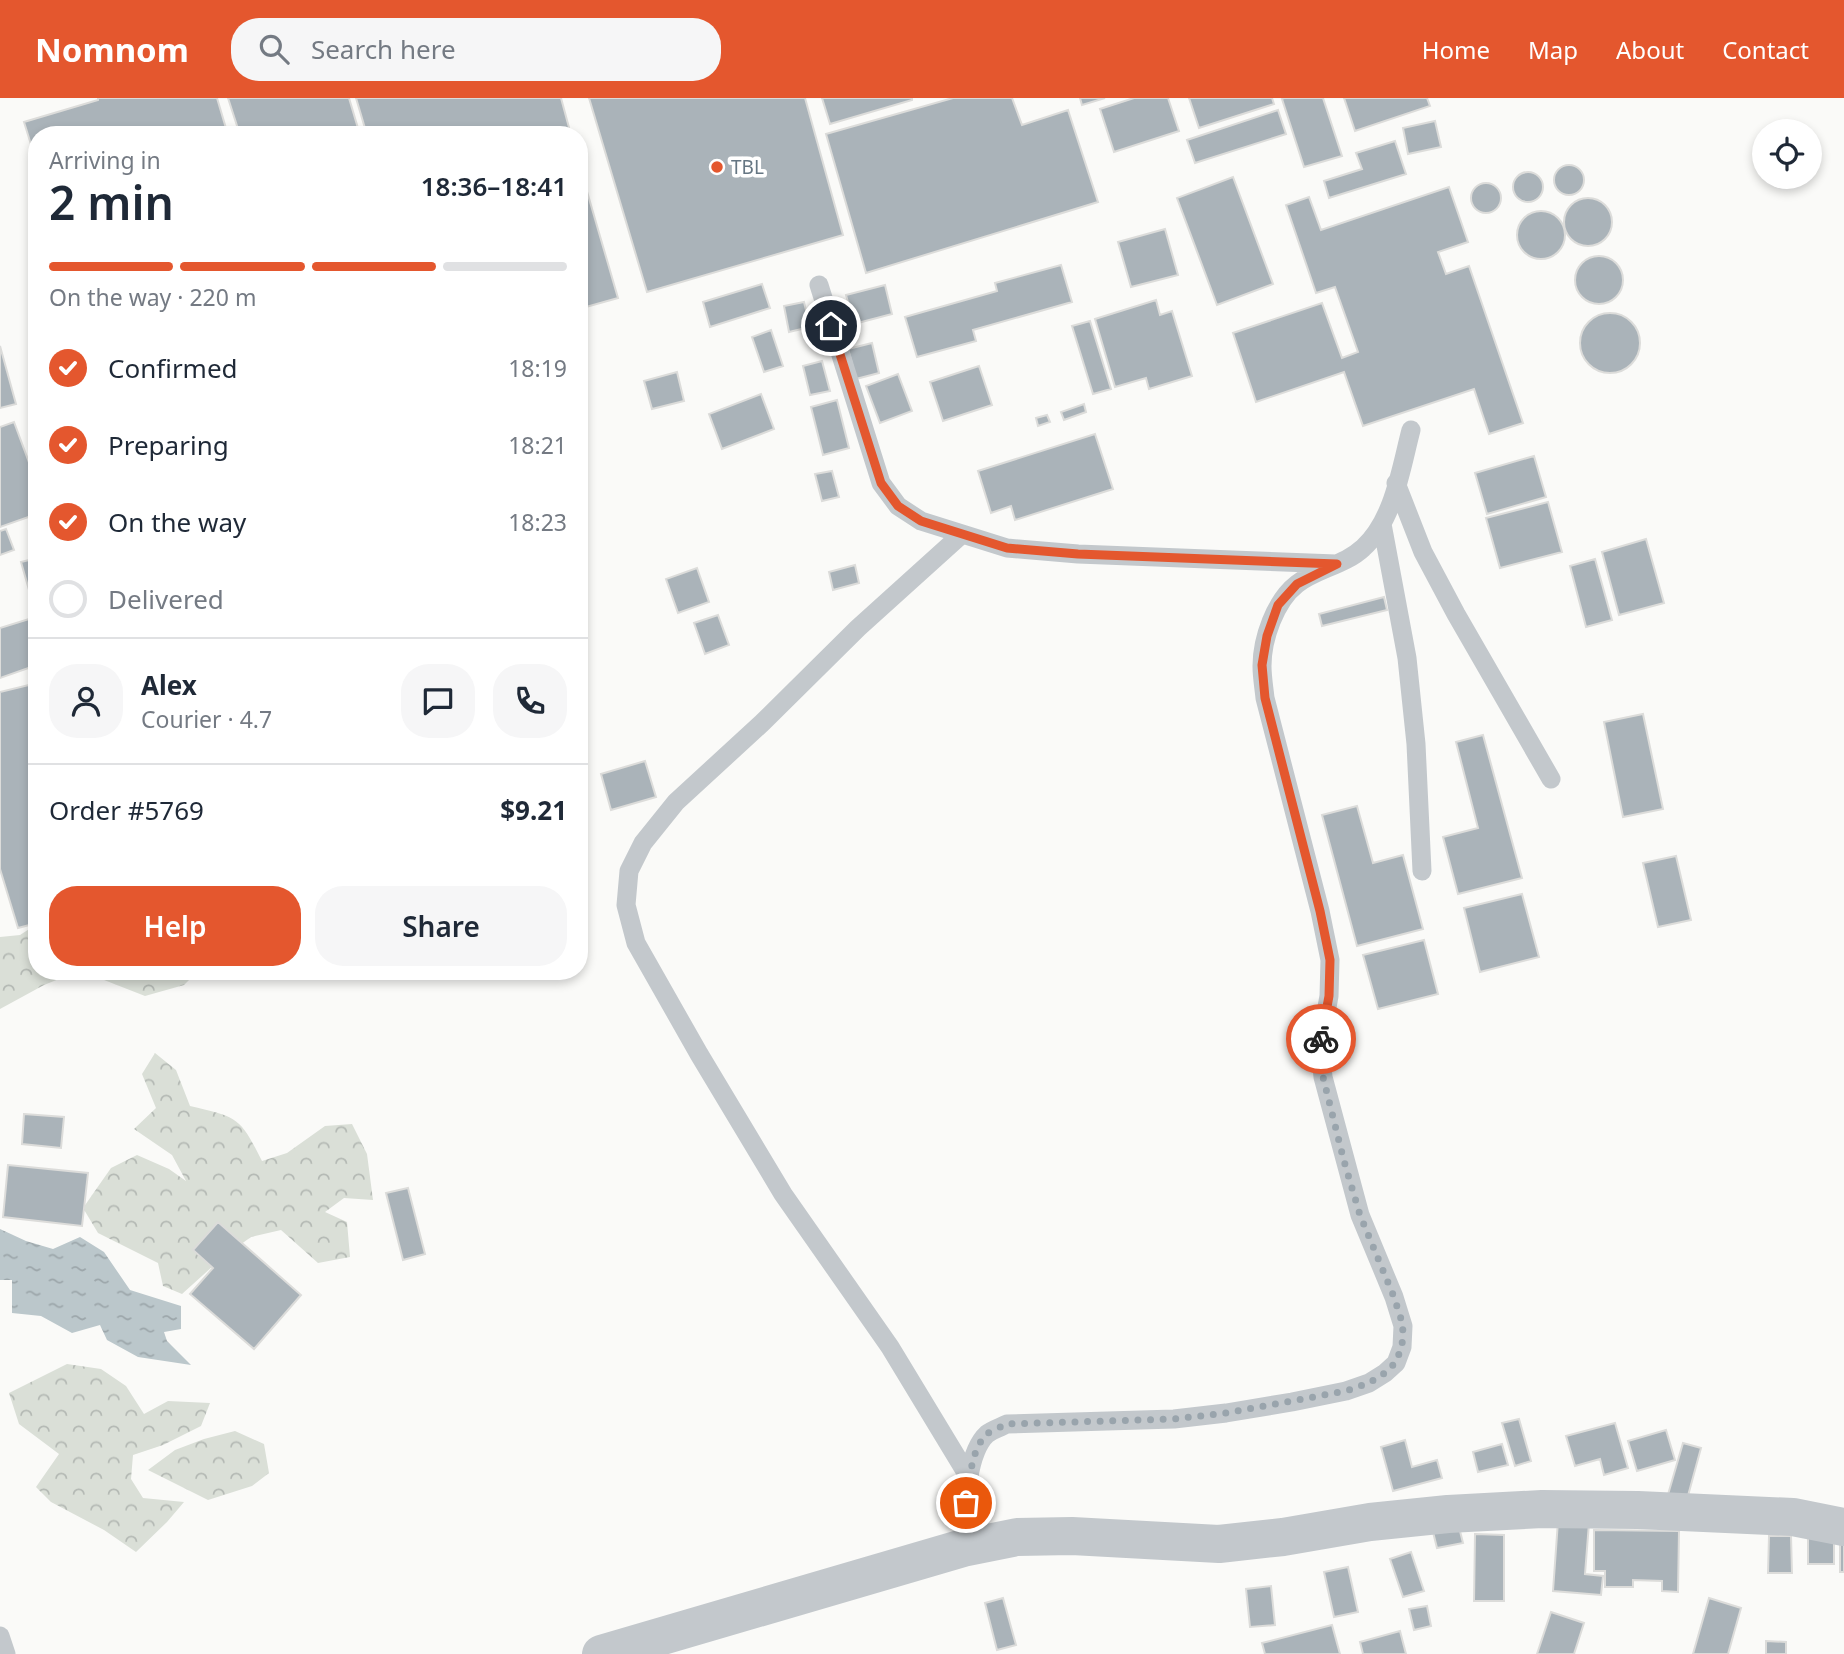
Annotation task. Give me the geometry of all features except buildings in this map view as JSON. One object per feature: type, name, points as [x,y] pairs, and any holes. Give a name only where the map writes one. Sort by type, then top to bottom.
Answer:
[{"type":"street","points":[[601,1654],[963,1548],[1017,1537],[1072,1536],[1219,1544],[1283,1537],[1370,1522],[1542,1509],[1793,1517],[1844,1527]]},
{"type":"lane","points":[[819,285],[881,483],[898,506],[921,521],[1007,548],[1078,554],[1337,564]]},
{"type":"lane","points":[[963,1548],[970,1479],[977,1449],[987,1434],[1007,1424],[1174,1419],[1292,1402],[1346,1391],[1369,1383],[1390,1368],[1402,1347],[1403,1325],[1360,1215],[1323,1077],[1320,1046],[1329,996],[1330,960],[1265,698],[1262,665],[1267,636],[1278,605],[1297,584],[1363,549],[1382,524],[1411,430]]},
{"type":"lane","points":[[1396,483],[1423,552],[1551,779]]},
{"type":"lane","points":[[1382,524],[1406,658],[1416,744],[1422,871]]},
{"type":"lane","points":[[961,535],[858,628],[762,723],[676,802],[643,843],[629,871],[626,905],[636,943],[699,1054],[783,1194],[890,1347],[970,1479]]},
{"type":"lane","points":[[0,1636],[6,1654]]},
{"type":"green space","points":[[28,930],[28,980],[56,980],[0,1009],[0,937],[20,935]]},
{"type":"green space","points":[[104,980],[189,980],[184,985],[145,996]]},
{"type":"green space","points":[[155,1053],[176,1070],[190,1106],[236,1121],[248,1135],[262,1161],[287,1153],[325,1126],[352,1124],[367,1154],[373,1200],[344,1198],[325,1212],[347,1222],[350,1257],[318,1263],[281,1230],[251,1237],[223,1257],[182,1294],[163,1286],[158,1263],[98,1233],[83,1208],[111,1168],[137,1155],[169,1169],[186,1181],[172,1155],[134,1129],[156,1108],[142,1074]]},
{"type":"green space","points":[[67,1364],[101,1369],[126,1386],[144,1414],[168,1401],[210,1403],[201,1426],[163,1445],[133,1455],[131,1479],[143,1498],[184,1502],[136,1552],[104,1530],[51,1502],[36,1487],[59,1454],[19,1424],[9,1393]]},
{"type":"green space","points":[[235,1431],[264,1444],[269,1473],[252,1486],[208,1500],[148,1470],[175,1450]]},
{"type":"water","points":[[0,1229],[53,1249],[80,1237],[104,1252],[130,1290],[181,1306],[181,1329],[164,1332],[167,1341],[191,1365],[138,1357],[107,1340],[100,1325],[72,1333],[41,1316],[12,1313],[12,1280],[0,1280]]},
{"type":"way so far","points":[[966,1503],[977,1449],[987,1434],[1007,1424],[1174,1419],[1226,1413],[1346,1391],[1369,1383],[1395,1363],[1402,1347],[1403,1325],[1360,1215],[1344,1161],[1323,1077],[1321,1039]]},
{"type":"place","name":"TBL","points":[[717,167]]},
{"type":"route","points":[[831,326],[881,483],[898,506],[921,521],[1007,548],[1157,558],[1337,564],[1297,584],[1278,605],[1267,636],[1262,665],[1265,698],[1330,960],[1329,996],[1321,1039]]}]
